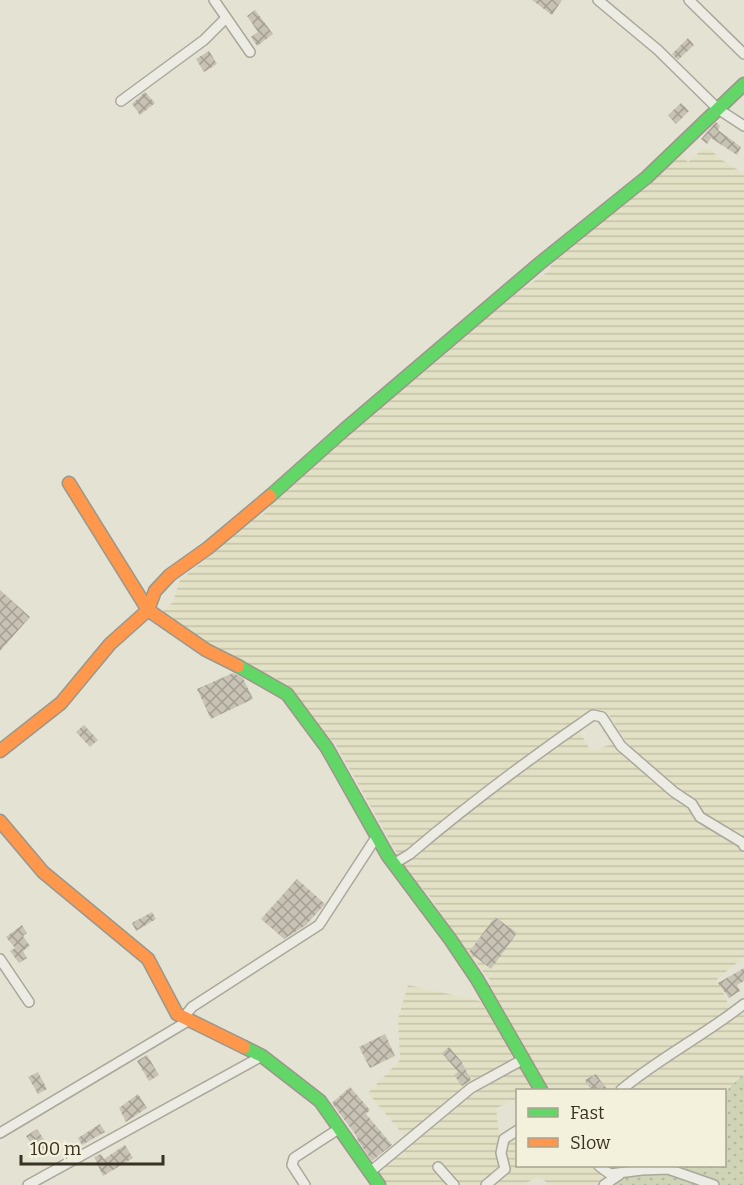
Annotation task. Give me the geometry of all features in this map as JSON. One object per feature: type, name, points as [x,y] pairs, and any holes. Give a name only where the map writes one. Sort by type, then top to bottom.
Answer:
[{"type":"street","points":[[214,0],[250,52]]},
{"type":"street","points":[[688,0],[744,54]]},
{"type":"street","points":[[602,1],[658,50],[718,110],[744,126]]},
{"type":"street","points":[[121,101],[204,40],[226,18]]},
{"type":"street","points":[[0,751],[61,703],[110,644],[148,610],[154,591],[170,575],[257,508],[344,430],[539,264],[647,177],[744,84]]},
{"type":"street","points":[[69,483],[148,610],[206,650],[287,694],[327,748],[377,836],[477,979],[540,1089]]},
{"type":"street","points":[[395,862],[410,854],[504,777],[529,762],[593,715],[602,717],[621,746],[674,792],[692,804],[700,817],[743,843],[744,846]]},
{"type":"street","points":[[0,821],[43,872],[148,959],[177,1014],[262,1056],[320,1101],[379,1185]]},
{"type":"street","points":[[0,1133],[186,1019],[192,1007],[319,926],[377,836]]},
{"type":"street","points":[[0,959],[29,1002]]},
{"type":"street","points":[[622,1089],[744,1004]]},
{"type":"street","points":[[28,1185],[262,1056]]},
{"type":"street","points":[[370,1172],[471,1088],[522,1060]]},
{"type":"street","points":[[304,1185],[292,1165],[294,1158],[340,1128]]},
{"type":"street","points":[[486,1185],[505,1169],[501,1153],[504,1139],[516,1131]]},
{"type":"street","points":[[438,1167],[454,1185]]},
{"type":"street","points":[[600,1167],[610,1174],[668,1169],[714,1185]]},
{"type":"street","points":[[604,1185],[620,1174]]},
{"type":"green space","points":[[703,149],[710,149],[719,158],[744,174],[744,841],[709,818],[668,784],[627,743],[607,712],[600,713],[594,709],[584,713],[506,774],[485,786],[399,857],[336,745],[317,725],[287,685],[193,637],[162,612],[173,602],[180,580],[217,550],[241,524],[264,514],[278,496],[342,440],[429,368],[503,302],[549,271],[554,257],[565,252],[590,226],[679,152],[688,162]]},
{"type":"green space","points":[[595,719],[599,719],[692,809],[699,822],[704,822],[740,846],[744,855],[744,957],[717,979],[731,1010],[744,1008],[744,1074],[726,1091],[726,1089],[548,1089],[487,986],[490,980],[453,933],[431,898],[399,862],[416,854],[470,810],[579,731],[591,751],[612,744]]},
{"type":"green space","points":[[408,985],[480,1001],[535,1089],[516,1089],[516,1099],[496,1108],[500,1143],[516,1136],[516,1167],[591,1167],[605,1177],[594,1185],[549,1185],[540,1176],[522,1185],[387,1185],[377,1172],[403,1150],[406,1138],[368,1093],[400,1060],[398,1019]]},
{"type":"green space","points":[[744,1074],[744,1185],[610,1185],[608,1167],[726,1167],[726,1091]]},
{"type":"building","points":[[532,0],[562,0],[552,15]]},
{"type":"building","points":[[255,10],[273,34],[257,46],[251,37],[258,32],[247,16]]},
{"type":"building","points":[[688,38],[694,45],[678,60],[672,54]]},
{"type":"building","points":[[209,51],[217,64],[204,72],[196,59]]},
{"type":"building","points":[[145,92],[155,103],[140,115],[132,104]]},
{"type":"building","points":[[681,103],[689,111],[676,124],[668,115]]},
{"type":"building","points":[[716,122],[720,126],[718,130],[741,147],[737,155],[711,138],[707,144],[701,139]]},
{"type":"building","points":[[0,590],[30,617],[0,651]]},
{"type":"building","points":[[233,673],[243,678],[253,699],[211,719],[197,689]]},
{"type":"building","points":[[84,725],[98,740],[90,747],[76,732]]},
{"type":"building","points":[[297,879],[325,904],[306,925],[284,939],[261,919]]},
{"type":"building","points":[[152,912],[156,919],[136,931],[132,923]]},
{"type":"building","points":[[495,917],[517,933],[491,969],[469,952]]},
{"type":"building","points":[[22,925],[27,933],[23,936],[30,946],[23,951],[27,958],[19,963],[10,951],[15,948],[6,937]]},
{"type":"building","points":[[744,968],[744,981],[737,985],[740,991],[729,998],[718,983]]},
{"type":"building","points":[[385,1034],[395,1056],[370,1068],[359,1047]]},
{"type":"building","points":[[449,1047],[461,1061],[471,1080],[462,1086],[454,1075],[458,1072],[442,1053]]},
{"type":"building","points":[[147,1055],[159,1075],[149,1081],[137,1061]]},
{"type":"building","points":[[38,1072],[47,1089],[38,1094],[28,1077]]},
{"type":"building","points":[[596,1074],[607,1089],[590,1089],[585,1080]]},
{"type":"building","points":[[350,1087],[370,1110],[366,1114],[392,1145],[372,1161],[332,1103]]},
{"type":"building","points":[[138,1094],[147,1108],[126,1122],[119,1108]]},
{"type":"building","points":[[100,1124],[105,1132],[82,1145],[78,1138]]},
{"type":"building","points":[[37,1129],[48,1146],[38,1153],[26,1136]]},
{"type":"building","points":[[125,1145],[133,1158],[103,1176],[94,1157],[101,1154],[104,1159]]},
{"type":"traffic: fast","points":[[270,496],[539,264],[647,177],[744,84]]},
{"type":"traffic: fast","points":[[238,666],[287,694],[327,748],[388,856],[477,979],[540,1089]]},
{"type":"traffic: fast","points":[[244,1047],[262,1056],[320,1101],[379,1185]]},
{"type":"traffic: slow","points":[[69,483],[148,610],[206,650],[238,666]]},
{"type":"traffic: slow","points":[[0,751],[61,703],[110,644],[148,610],[155,591],[170,575],[208,548],[270,496]]},
{"type":"traffic: slow","points":[[0,821],[43,872],[148,959],[177,1014],[244,1047]]}]
